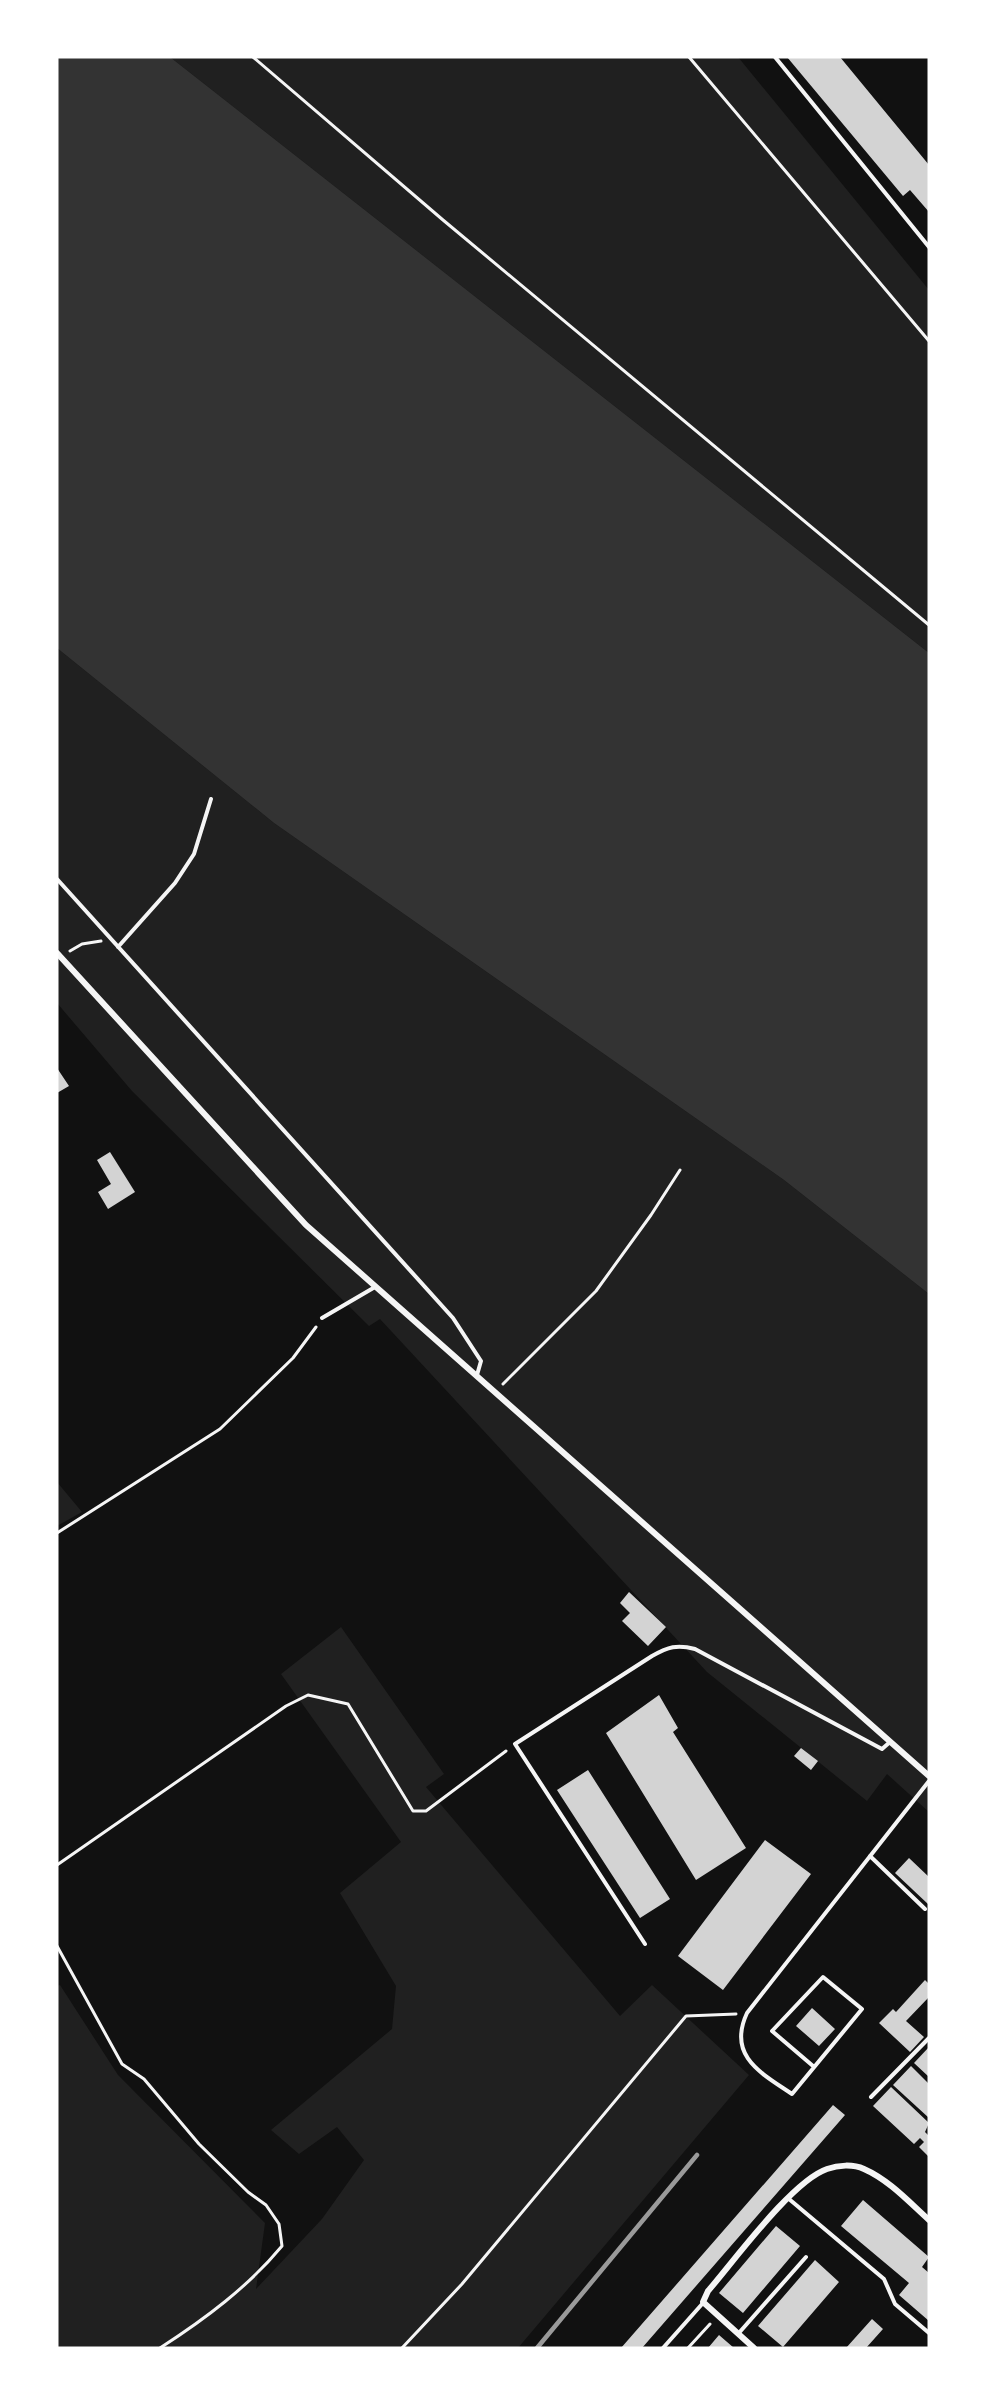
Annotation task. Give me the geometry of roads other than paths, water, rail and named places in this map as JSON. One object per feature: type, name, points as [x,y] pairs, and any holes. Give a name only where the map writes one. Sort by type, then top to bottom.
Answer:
[{"type":"street","points":[[58,957],[306,1225],[929,1776]]},
{"type":"street","points":[[754,2348],[703,2302],[708,2291],[789,2199],[809,2180],[827,2169],[847,2166],[863,2168],[891,2185],[929,2220]]},
{"type":"lane","points":[[775,57],[929,247]]},
{"type":"lane","points":[[118,947],[176,883],[194,854],[211,799]]},
{"type":"lane","points":[[57,879],[453,1318],[481,1361],[477,1375]]},
{"type":"lane","points":[[322,1318],[375,1287]]},
{"type":"lane","points":[[645,1944],[515,1744],[651,1656],[667,1647],[680,1645],[695,1649],[882,1749],[890,1742]]},
{"type":"lane","points":[[813,2066],[772,2031],[823,1977],[862,2009],[792,2094],[757,2071],[743,2049],[741,2031],[747,2013],[929,1781]]},
{"type":"lane","points":[[870,1856],[925,1909]]},
{"type":"lane","points":[[871,2097],[929,2038]]},
{"type":"lane","points":[[789,2199],[884,2279],[895,2304],[929,2333]]},
{"type":"lane","points":[[738,2334],[806,2257]]},
{"type":"lane","points":[[663,2348],[703,2302]]},
{"type":"railway","points":[[537,2348],[697,2155]]}]
